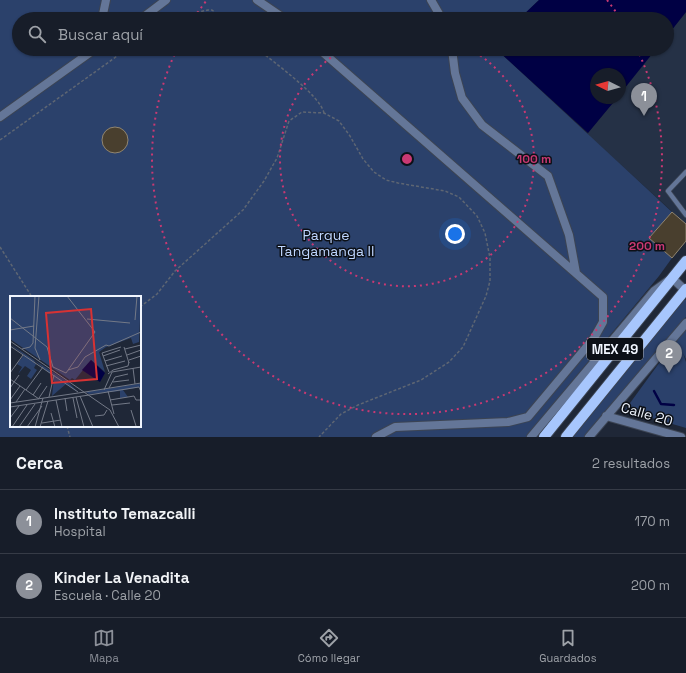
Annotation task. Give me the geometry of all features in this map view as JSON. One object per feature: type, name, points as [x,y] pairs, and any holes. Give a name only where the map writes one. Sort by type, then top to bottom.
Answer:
[{"type":"main road","name":"MEX 49","points":[[544,437],[574,392],[686,261]]},
{"type":"main road","name":"MEX 49","points":[[566,437],[686,291]]},
{"type":"street","points":[[103,12],[106,0]]},
{"type":"street","points":[[150,12],[166,0]]},
{"type":"street","points":[[257,0],[275,12]]},
{"type":"street","points":[[431,0],[438,12]]},
{"type":"street","points":[[0,117],[85,56]]},
{"type":"street","points":[[327,56],[603,297],[603,322],[594,338],[528,417],[508,422],[395,427],[376,437]]},
{"type":"street","points":[[453,56],[455,73],[462,98],[482,125],[548,176],[569,235],[576,273]]},
{"type":"street","points":[[672,278],[686,291]]},
{"type":"street","points":[[589,437],[686,323]]},
{"type":"street","points":[[531,437],[574,392]]},
{"type":"street","name":"Calle 20","points":[[606,416],[680,437]]},
{"type":"lane","points":[[686,172],[668,191],[686,215]]},
{"type":"path","points":[[195,12],[212,10],[214,12]]},
{"type":"path","points":[[0,140],[117,56]]},
{"type":"path","points":[[266,56],[312,95],[323,109],[324,113]]},
{"type":"path","points":[[141,306],[157,294],[175,271],[243,210],[264,181],[277,158],[289,121],[302,112],[324,113],[339,121],[350,136],[363,159],[374,172],[386,180],[398,184],[445,191],[459,197],[477,216],[485,233],[490,258],[490,281],[486,296],[463,347],[449,362],[421,380],[358,405],[341,414],[319,437]]},
{"type":"path","points":[[0,247],[31,296]]},
{"type":"path","points":[[67,427],[70,437]]},
{"type":"shaded area","points":[[539,0],[686,0],[686,12],[674,27],[674,12],[526,12]]},
{"type":"shaded area","points":[[686,12],[686,224],[587,134],[612,104],[626,104],[626,86],[650,56],[674,56],[674,27]]},
{"type":"shaded area","points":[[504,56],[650,56],[626,86],[626,68],[590,68],[590,104],[612,104],[588,133]]},
{"type":"green space","name":"Parque Tangamanga II","points":[[0,0],[539,0],[526,12],[12,12],[12,56],[504,56],[672,212],[649,238],[672,258],[659,276],[526,437],[0,437]]},
{"type":"green space","points":[[681,296],[686,300],[686,317],[589,437],[570,437]]},
{"type":"green space","points":[[686,326],[686,359],[683,353],[686,362],[686,428],[625,410]]},
{"type":"building","points":[[115,127],[124,131],[128,140],[124,149],[115,153],[106,149],[102,140],[106,131]]},
{"type":"building","points":[[672,212],[686,224],[686,241],[672,258],[649,238]]},
{"type":"waterway","points":[[654,391],[661,404],[674,405]]},
{"type":"place","name":"Instituto Temazcalli","points":[[644,116]]},
{"type":"place","name":"Kinder La Venadita","points":[[669,373]]}]
